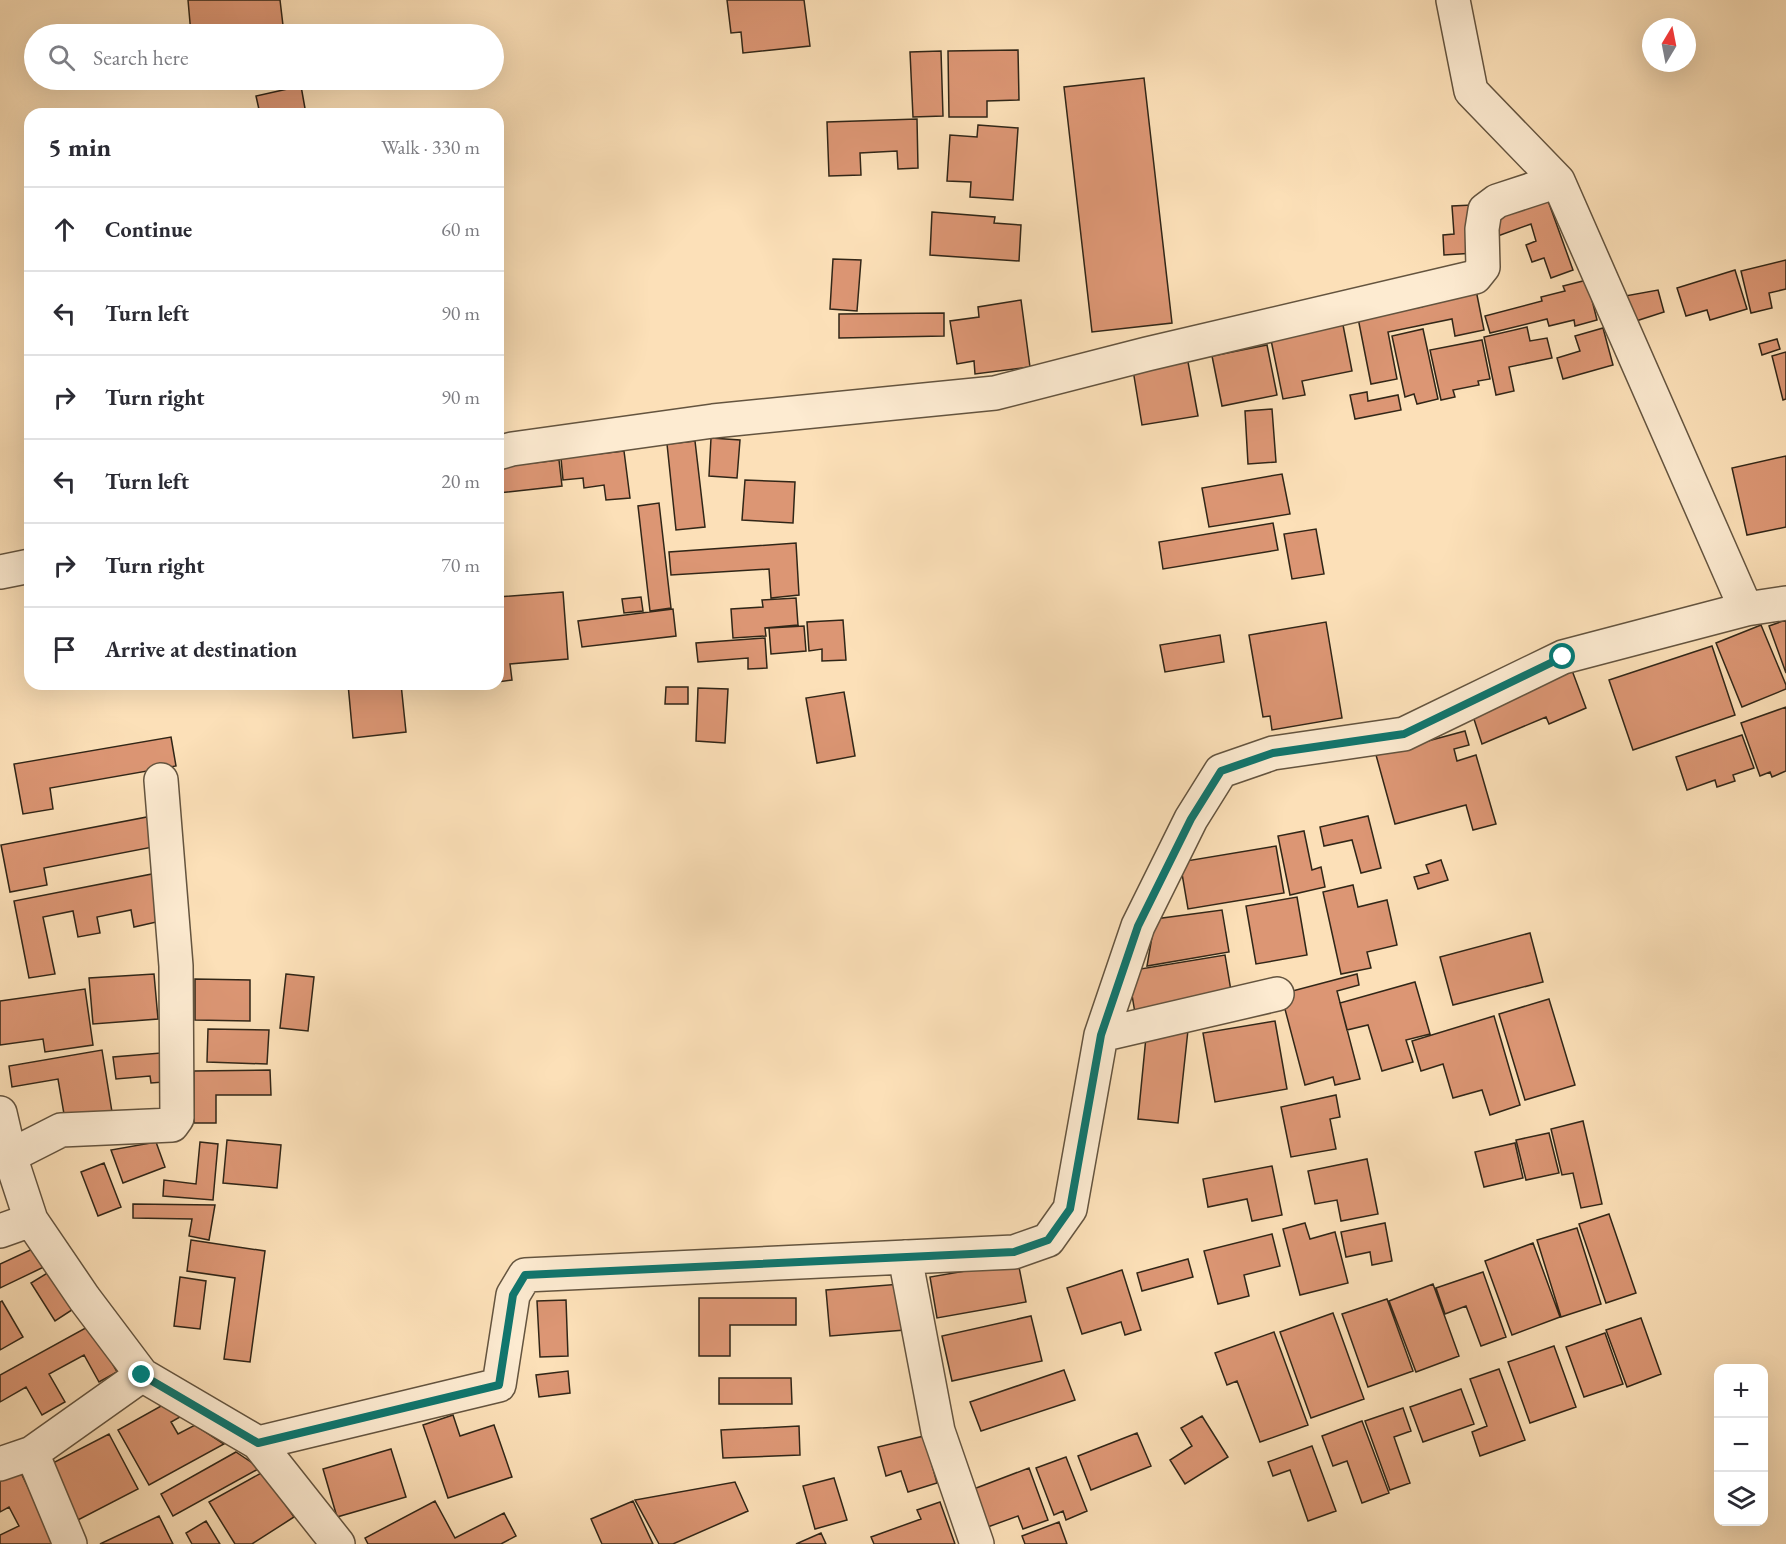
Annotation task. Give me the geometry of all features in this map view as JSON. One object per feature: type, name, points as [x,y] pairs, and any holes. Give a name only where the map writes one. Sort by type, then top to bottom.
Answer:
[{"type":"street","points":[[1453,0],[1471,91],[1558,181],[1746,609]]},
{"type":"street","points":[[504,451],[713,421],[995,393],[1147,354],[1476,277],[1483,267],[1482,229],[1485,210],[1497,201],[1558,181]]},
{"type":"street","points":[[0,572],[24,567]]},
{"type":"street","points":[[258,1443],[499,1385],[513,1295],[525,1275],[1014,1252],[1048,1240],[1070,1209],[1101,1035],[1138,926],[1191,819],[1221,771],[1273,753],[1404,734],[1563,657],[1746,609],[1786,603]]},
{"type":"street","points":[[5,1159],[61,1130],[172,1125],[177,1118],[176,966],[161,780]]},
{"type":"street","points":[[1101,1035],[1277,994]]},
{"type":"street","points":[[0,1113],[5,1159],[31,1220],[84,1298],[142,1375],[258,1443],[338,1544]]},
{"type":"street","points":[[0,1231],[31,1220]]},
{"type":"street","points":[[906,1257],[938,1431],[977,1544]]},
{"type":"street","points":[[0,1464],[32,1453],[142,1375]]},
{"type":"street","points":[[32,1453],[70,1544]]},
{"type":"building","points":[[188,0],[280,0],[283,24],[190,24]]},
{"type":"building","points":[[727,0],[804,0],[810,46],[743,53],[741,32],[731,33]]},
{"type":"building","points":[[1018,50],[1019,100],[987,101],[987,117],[949,117],[948,51]]},
{"type":"building","points":[[941,51],[943,116],[913,117],[910,52]]},
{"type":"building","points":[[1144,78],[1172,323],[1092,332],[1064,87]]},
{"type":"building","points":[[283,90],[302,90],[305,108],[259,108],[256,96]]},
{"type":"building","points":[[917,119],[918,168],[898,169],[897,151],[860,153],[861,175],[829,176],[827,122]]},
{"type":"building","points":[[978,125],[1018,128],[1013,200],[970,197],[971,182],[947,181],[950,135],[977,137]]},
{"type":"building","points":[[1546,195],[1573,270],[1551,278],[1544,258],[1532,262],[1526,245],[1536,241],[1531,224],[1495,237],[1487,216]]},
{"type":"building","points":[[1472,205],[1475,253],[1444,255],[1443,235],[1454,234],[1452,206]]},
{"type":"building","points":[[932,212],[995,217],[994,223],[1021,225],[1019,261],[930,255]]},
{"type":"building","points":[[833,259],[861,260],[857,311],[830,309]]},
{"type":"building","points":[[1786,260],[1786,289],[1769,293],[1772,308],[1751,313],[1741,271]]},
{"type":"building","points":[[1735,270],[1747,309],[1710,320],[1707,310],[1686,316],[1677,288]]},
{"type":"building","points":[[1587,280],[1597,320],[1575,326],[1574,320],[1549,326],[1547,319],[1490,333],[1485,316],[1542,301],[1541,297],[1565,291],[1563,286]]},
{"type":"building","points":[[1476,290],[1484,330],[1455,336],[1452,319],[1388,332],[1397,379],[1371,384],[1358,318],[1422,307],[1421,301]]},
{"type":"building","points":[[1658,290],[1664,312],[1636,321],[1625,296]]},
{"type":"building","points":[[1021,300],[1030,367],[975,374],[974,361],[957,364],[950,321],[979,317],[978,307]]},
{"type":"building","points":[[944,313],[944,336],[839,338],[839,314]]},
{"type":"building","points":[[1343,325],[1352,371],[1302,381],[1305,395],[1283,399],[1271,340]]},
{"type":"building","points":[[1527,327],[1530,341],[1547,338],[1552,358],[1509,367],[1514,391],[1496,395],[1484,337]]},
{"type":"building","points":[[1603,328],[1613,365],[1563,379],[1557,358],[1580,351],[1575,336]]},
{"type":"building","points":[[1423,329],[1438,399],[1417,404],[1414,394],[1405,397],[1392,336]]},
{"type":"building","points":[[1777,339],[1780,349],[1762,355],[1759,344]]},
{"type":"building","points":[[1482,340],[1490,379],[1478,381],[1479,385],[1453,390],[1455,397],[1441,400],[1430,350]]},
{"type":"building","points":[[1267,345],[1277,395],[1222,406],[1212,356]]},
{"type":"building","points":[[1786,352],[1786,399],[1783,400],[1772,356]]},
{"type":"building","points":[[1188,362],[1198,416],[1142,425],[1133,370]]},
{"type":"building","points":[[1367,392],[1368,401],[1398,395],[1401,410],[1355,419],[1350,395]]},
{"type":"building","points":[[1272,409],[1276,462],[1248,464],[1245,411]]},
{"type":"building","points":[[711,438],[740,440],[737,478],[709,476]]},
{"type":"building","points":[[695,441],[705,527],[676,530],[667,444]]},
{"type":"building","points":[[624,451],[630,498],[606,500],[604,485],[584,488],[583,478],[563,480],[561,458]]},
{"type":"building","points":[[1786,456],[1786,527],[1747,535],[1732,468]]},
{"type":"building","points":[[559,460],[562,486],[504,492],[504,466]]},
{"type":"building","points":[[1282,474],[1290,514],[1209,527],[1202,488]]},
{"type":"building","points":[[745,480],[795,482],[793,523],[742,520]]},
{"type":"building","points":[[659,503],[671,608],[650,611],[638,506]]},
{"type":"building","points":[[1273,523],[1278,550],[1163,569],[1159,542]]},
{"type":"building","points":[[1316,529],[1324,574],[1292,579],[1284,534]]},
{"type":"building","points":[[796,543],[799,595],[771,598],[769,569],[671,575],[669,552]]},
{"type":"building","points":[[563,592],[568,659],[510,664],[512,680],[504,681],[504,597]]},
{"type":"building","points":[[641,597],[643,611],[624,613],[622,599]]},
{"type":"building","points":[[796,598],[798,625],[765,628],[766,636],[733,638],[731,609],[763,607],[762,600]]},
{"type":"building","points":[[673,609],[676,636],[582,647],[578,621]]},
{"type":"building","points":[[843,620],[846,660],[822,661],[822,649],[809,651],[807,622]]},
{"type":"building","points":[[1786,620],[1786,673],[1769,626]]},
{"type":"building","points":[[1326,622],[1342,718],[1272,730],[1270,716],[1263,717],[1249,635]]},
{"type":"building","points":[[1761,625],[1786,689],[1742,707],[1716,643]]},
{"type":"building","points":[[804,626],[806,651],[771,654],[769,628]]},
{"type":"building","points":[[1220,635],[1224,662],[1165,672],[1160,645]]},
{"type":"building","points":[[765,638],[767,668],[748,669],[748,658],[698,662],[696,643]]},
{"type":"building","points":[[1712,646],[1735,715],[1633,750],[1609,680]]},
{"type":"building","points":[[1570,665],[1586,708],[1549,724],[1546,717],[1482,744],[1473,716]]},
{"type":"building","points":[[666,687],[688,687],[688,704],[665,704]]},
{"type":"building","points":[[698,688],[728,689],[725,743],[696,741]]},
{"type":"building","points":[[349,690],[402,690],[406,732],[353,738]]},
{"type":"building","points":[[844,692],[855,756],[817,763],[806,698]]},
{"type":"building","points":[[1786,707],[1786,771],[1772,777],[1770,772],[1760,776],[1741,723]]},
{"type":"building","points":[[1465,731],[1469,745],[1454,749],[1457,761],[1476,755],[1496,824],[1473,830],[1466,805],[1395,824],[1376,755]]},
{"type":"building","points":[[1742,735],[1754,768],[1733,775],[1735,781],[1717,787],[1715,780],[1687,790],[1676,757]]},
{"type":"building","points":[[171,737],[176,766],[50,788],[53,809],[23,814],[14,764]]},
{"type":"building","points":[[1368,816],[1381,868],[1361,873],[1352,840],[1324,846],[1320,827]]},
{"type":"building","points":[[147,817],[153,847],[44,868],[47,885],[10,892],[1,845]]},
{"type":"building","points":[[1304,831],[1312,870],[1321,867],[1325,887],[1290,895],[1278,836]]},
{"type":"building","points":[[1276,846],[1284,893],[1188,909],[1180,862]]},
{"type":"building","points":[[1441,860],[1448,880],[1418,889],[1414,877],[1429,873],[1426,865]]},
{"type":"building","points":[[152,874],[161,921],[134,927],[131,910],[97,917],[100,933],[78,937],[73,911],[43,917],[55,974],[29,978],[14,901]]},
{"type":"building","points":[[1353,885],[1358,907],[1387,900],[1397,945],[1367,952],[1371,968],[1341,974],[1323,892]]},
{"type":"building","points":[[1297,897],[1307,955],[1256,964],[1246,906]]},
{"type":"building","points":[[1222,910],[1229,952],[1147,966],[1155,919]]},
{"type":"building","points":[[1530,933],[1543,982],[1453,1005],[1440,957]]},
{"type":"building","points":[[1225,955],[1232,997],[1135,1013],[1128,971]]},
{"type":"building","points":[[154,974],[158,1019],[93,1024],[89,978]]},
{"type":"building","points":[[286,974],[314,977],[308,1031],[280,1028]]},
{"type":"building","points":[[1357,974],[1359,985],[1337,991],[1360,1079],[1335,1085],[1333,1077],[1305,1085],[1281,994]]},
{"type":"building","points":[[195,979],[250,980],[250,1021],[195,1020]]},
{"type":"building","points":[[1415,982],[1430,1034],[1406,1040],[1413,1062],[1382,1071],[1368,1025],[1347,1030],[1340,1003]]},
{"type":"building","points":[[85,989],[93,1045],[45,1052],[43,1039],[0,1045],[0,1001]]},
{"type":"building","points":[[1549,999],[1575,1085],[1525,1100],[1499,1014]]},
{"type":"building","points":[[1494,1016],[1520,1105],[1490,1115],[1482,1090],[1453,1098],[1443,1064],[1421,1071],[1412,1041]]},
{"type":"building","points":[[1275,1021],[1287,1089],[1215,1102],[1203,1033]]},
{"type":"building","points":[[208,1029],[269,1030],[267,1064],[207,1062]]},
{"type":"building","points":[[1188,1030],[1178,1123],[1138,1119],[1146,1037]]},
{"type":"building","points":[[102,1050],[112,1112],[65,1120],[58,1079],[12,1087],[9,1066]]},
{"type":"building","points":[[173,1052],[176,1081],[151,1083],[150,1076],[116,1079],[113,1057]]},
{"type":"building","points":[[270,1070],[271,1095],[216,1095],[216,1123],[194,1123],[194,1071]]},
{"type":"building","points":[[1336,1095],[1340,1117],[1330,1119],[1336,1149],[1291,1157],[1281,1107]]},
{"type":"building","points":[[1583,1121],[1602,1204],[1581,1208],[1573,1173],[1562,1175],[1551,1129]]},
{"type":"building","points":[[1549,1133],[1559,1173],[1526,1180],[1516,1140]]},
{"type":"building","points":[[227,1140],[281,1145],[277,1188],[223,1183]]},
{"type":"building","points":[[156,1142],[165,1167],[123,1183],[111,1150]]},
{"type":"building","points":[[200,1142],[218,1144],[213,1200],[163,1196],[164,1180],[196,1184]]},
{"type":"building","points":[[1515,1143],[1523,1178],[1484,1187],[1475,1152]]},
{"type":"building","points":[[1367,1159],[1378,1214],[1341,1221],[1337,1200],[1315,1204],[1308,1171]]},
{"type":"building","points":[[104,1163],[121,1207],[98,1216],[81,1172]]},
{"type":"building","points":[[1272,1166],[1282,1215],[1252,1221],[1247,1199],[1208,1207],[1203,1179]]},
{"type":"building","points":[[133,1204],[215,1205],[209,1240],[189,1236],[192,1219],[133,1218]]},
{"type":"building","points":[[1609,1214],[1636,1293],[1606,1303],[1579,1224]]},
{"type":"building","points":[[1305,1223],[1310,1239],[1335,1232],[1348,1283],[1300,1295],[1283,1229]]},
{"type":"building","points":[[1385,1223],[1392,1261],[1372,1265],[1370,1252],[1346,1257],[1341,1232]]},
{"type":"building","points":[[1577,1228],[1601,1304],[1561,1317],[1537,1240]]},
{"type":"building","points":[[1272,1234],[1280,1266],[1244,1275],[1249,1296],[1218,1304],[1204,1251]]},
{"type":"building","points":[[191,1240],[265,1251],[250,1362],[224,1359],[235,1278],[187,1271]]},
{"type":"building","points":[[1533,1243],[1560,1317],[1512,1335],[1485,1261]]},
{"type":"building","points":[[39,1246],[48,1265],[0,1288],[0,1264]]},
{"type":"building","points":[[1188,1259],[1193,1277],[1142,1291],[1137,1273]]},
{"type":"building","points":[[1018,1262],[1026,1302],[937,1318],[930,1277]]},
{"type":"building","points":[[54,1269],[78,1306],[55,1321],[31,1283]]},
{"type":"building","points":[[1122,1270],[1141,1330],[1125,1335],[1121,1322],[1082,1334],[1067,1288]]},
{"type":"building","points":[[1483,1272],[1506,1337],[1481,1346],[1466,1306],[1445,1314],[1436,1288]]},
{"type":"building","points":[[180,1277],[206,1281],[200,1329],[174,1326]]},
{"type":"building","points":[[901,1284],[905,1330],[830,1336],[826,1290]]},
{"type":"building","points":[[1433,1284],[1459,1356],[1416,1372],[1389,1301]]},
{"type":"building","points":[[699,1298],[796,1298],[796,1325],[730,1325],[730,1356],[699,1356]]},
{"type":"building","points":[[1387,1299],[1413,1371],[1368,1387],[1342,1314]]},
{"type":"building","points":[[566,1300],[568,1356],[540,1357],[537,1301]]},
{"type":"building","points":[[2,1301],[23,1337],[0,1350],[0,1302]]},
{"type":"building","points":[[1333,1313],[1364,1399],[1311,1418],[1280,1332]]},
{"type":"building","points":[[1031,1316],[1042,1361],[952,1381],[942,1336]]},
{"type":"building","points":[[1641,1318],[1661,1374],[1627,1387],[1606,1330]]},
{"type":"building","points":[[91,1325],[117,1372],[99,1382],[84,1355],[49,1374],[65,1402],[42,1415],[26,1387],[0,1402],[0,1375]]},
{"type":"building","points":[[1274,1332],[1308,1425],[1260,1442],[1237,1381],[1227,1385],[1215,1353]]},
{"type":"building","points":[[1605,1333],[1623,1384],[1584,1397],[1566,1347]]},
{"type":"building","points":[[1554,1346],[1576,1407],[1530,1423],[1508,1362]]},
{"type":"building","points":[[1499,1369],[1525,1440],[1480,1456],[1472,1432],[1487,1426],[1470,1379]]},
{"type":"building","points":[[1064,1370],[1075,1400],[981,1431],[970,1402]]},
{"type":"building","points":[[568,1371],[570,1393],[539,1397],[536,1375]]},
{"type":"building","points":[[719,1378],[791,1378],[792,1404],[719,1404]]},
{"type":"building","points":[[1461,1389],[1474,1424],[1423,1442],[1410,1407]]},
{"type":"building","points":[[170,1401],[180,1417],[171,1422],[178,1434],[195,1425],[224,1444],[149,1485],[118,1430]]},
{"type":"building","points":[[1403,1408],[1411,1431],[1394,1437],[1410,1483],[1390,1490],[1365,1421]]},
{"type":"building","points":[[453,1415],[460,1436],[494,1425],[512,1477],[448,1498],[423,1425]]},
{"type":"building","points":[[1202,1416],[1228,1457],[1185,1484],[1170,1460],[1192,1446],[1181,1428]]},
{"type":"building","points":[[1362,1421],[1389,1493],[1362,1503],[1347,1461],[1333,1466],[1322,1436]]},
{"type":"building","points":[[799,1426],[800,1455],[723,1458],[721,1430]]},
{"type":"building","points":[[1137,1433],[1151,1466],[1091,1490],[1078,1456]]},
{"type":"building","points":[[109,1434],[138,1489],[76,1521],[47,1466]]},
{"type":"building","points":[[924,1436],[937,1483],[908,1492],[901,1471],[886,1476],[878,1447]]},
{"type":"building","points":[[1312,1446],[1336,1511],[1308,1521],[1290,1470],[1273,1476],[1268,1462]]},
{"type":"building","points":[[391,1449],[406,1497],[337,1517],[323,1469]]},
{"type":"building","points":[[236,1452],[260,1468],[173,1516],[161,1494]]},
{"type":"building","points":[[1066,1457],[1087,1511],[1066,1520],[1063,1511],[1054,1515],[1036,1468]]},
{"type":"building","points":[[1029,1468],[1048,1520],[1023,1529],[1018,1516],[985,1528],[971,1490]]},
{"type":"building","points":[[20,1471],[56,1544],[0,1544],[0,1535],[19,1526],[9,1507],[0,1512],[0,1481]]},
{"type":"building","points":[[263,1472],[294,1517],[252,1544],[235,1544],[209,1502]]},
{"type":"building","points":[[834,1478],[847,1520],[815,1529],[803,1486]]},
{"type":"building","points":[[735,1482],[748,1511],[673,1544],[659,1544],[635,1500]]},
{"type":"building","points":[[435,1501],[455,1538],[504,1513],[516,1536],[501,1544],[368,1544],[365,1538]]},
{"type":"building","points":[[633,1501],[653,1544],[602,1544],[591,1519]]},
{"type":"building","points":[[940,1502],[955,1544],[874,1544],[871,1537],[921,1519],[917,1510]]},
{"type":"building","points":[[159,1516],[173,1544],[100,1544]]},
{"type":"building","points":[[206,1521],[220,1544],[192,1544],[186,1533]]},
{"type":"building","points":[[1059,1522],[1067,1544],[1025,1544],[1022,1536]]},
{"type":"building","points":[[821,1533],[826,1544],[796,1544]]},
{"type":"route","points":[[142,1375],[258,1443],[499,1385],[513,1295],[525,1275],[1014,1252],[1048,1240],[1070,1209],[1101,1035],[1138,926],[1191,819],[1221,771],[1273,753],[1404,734],[1563,657]]}]
